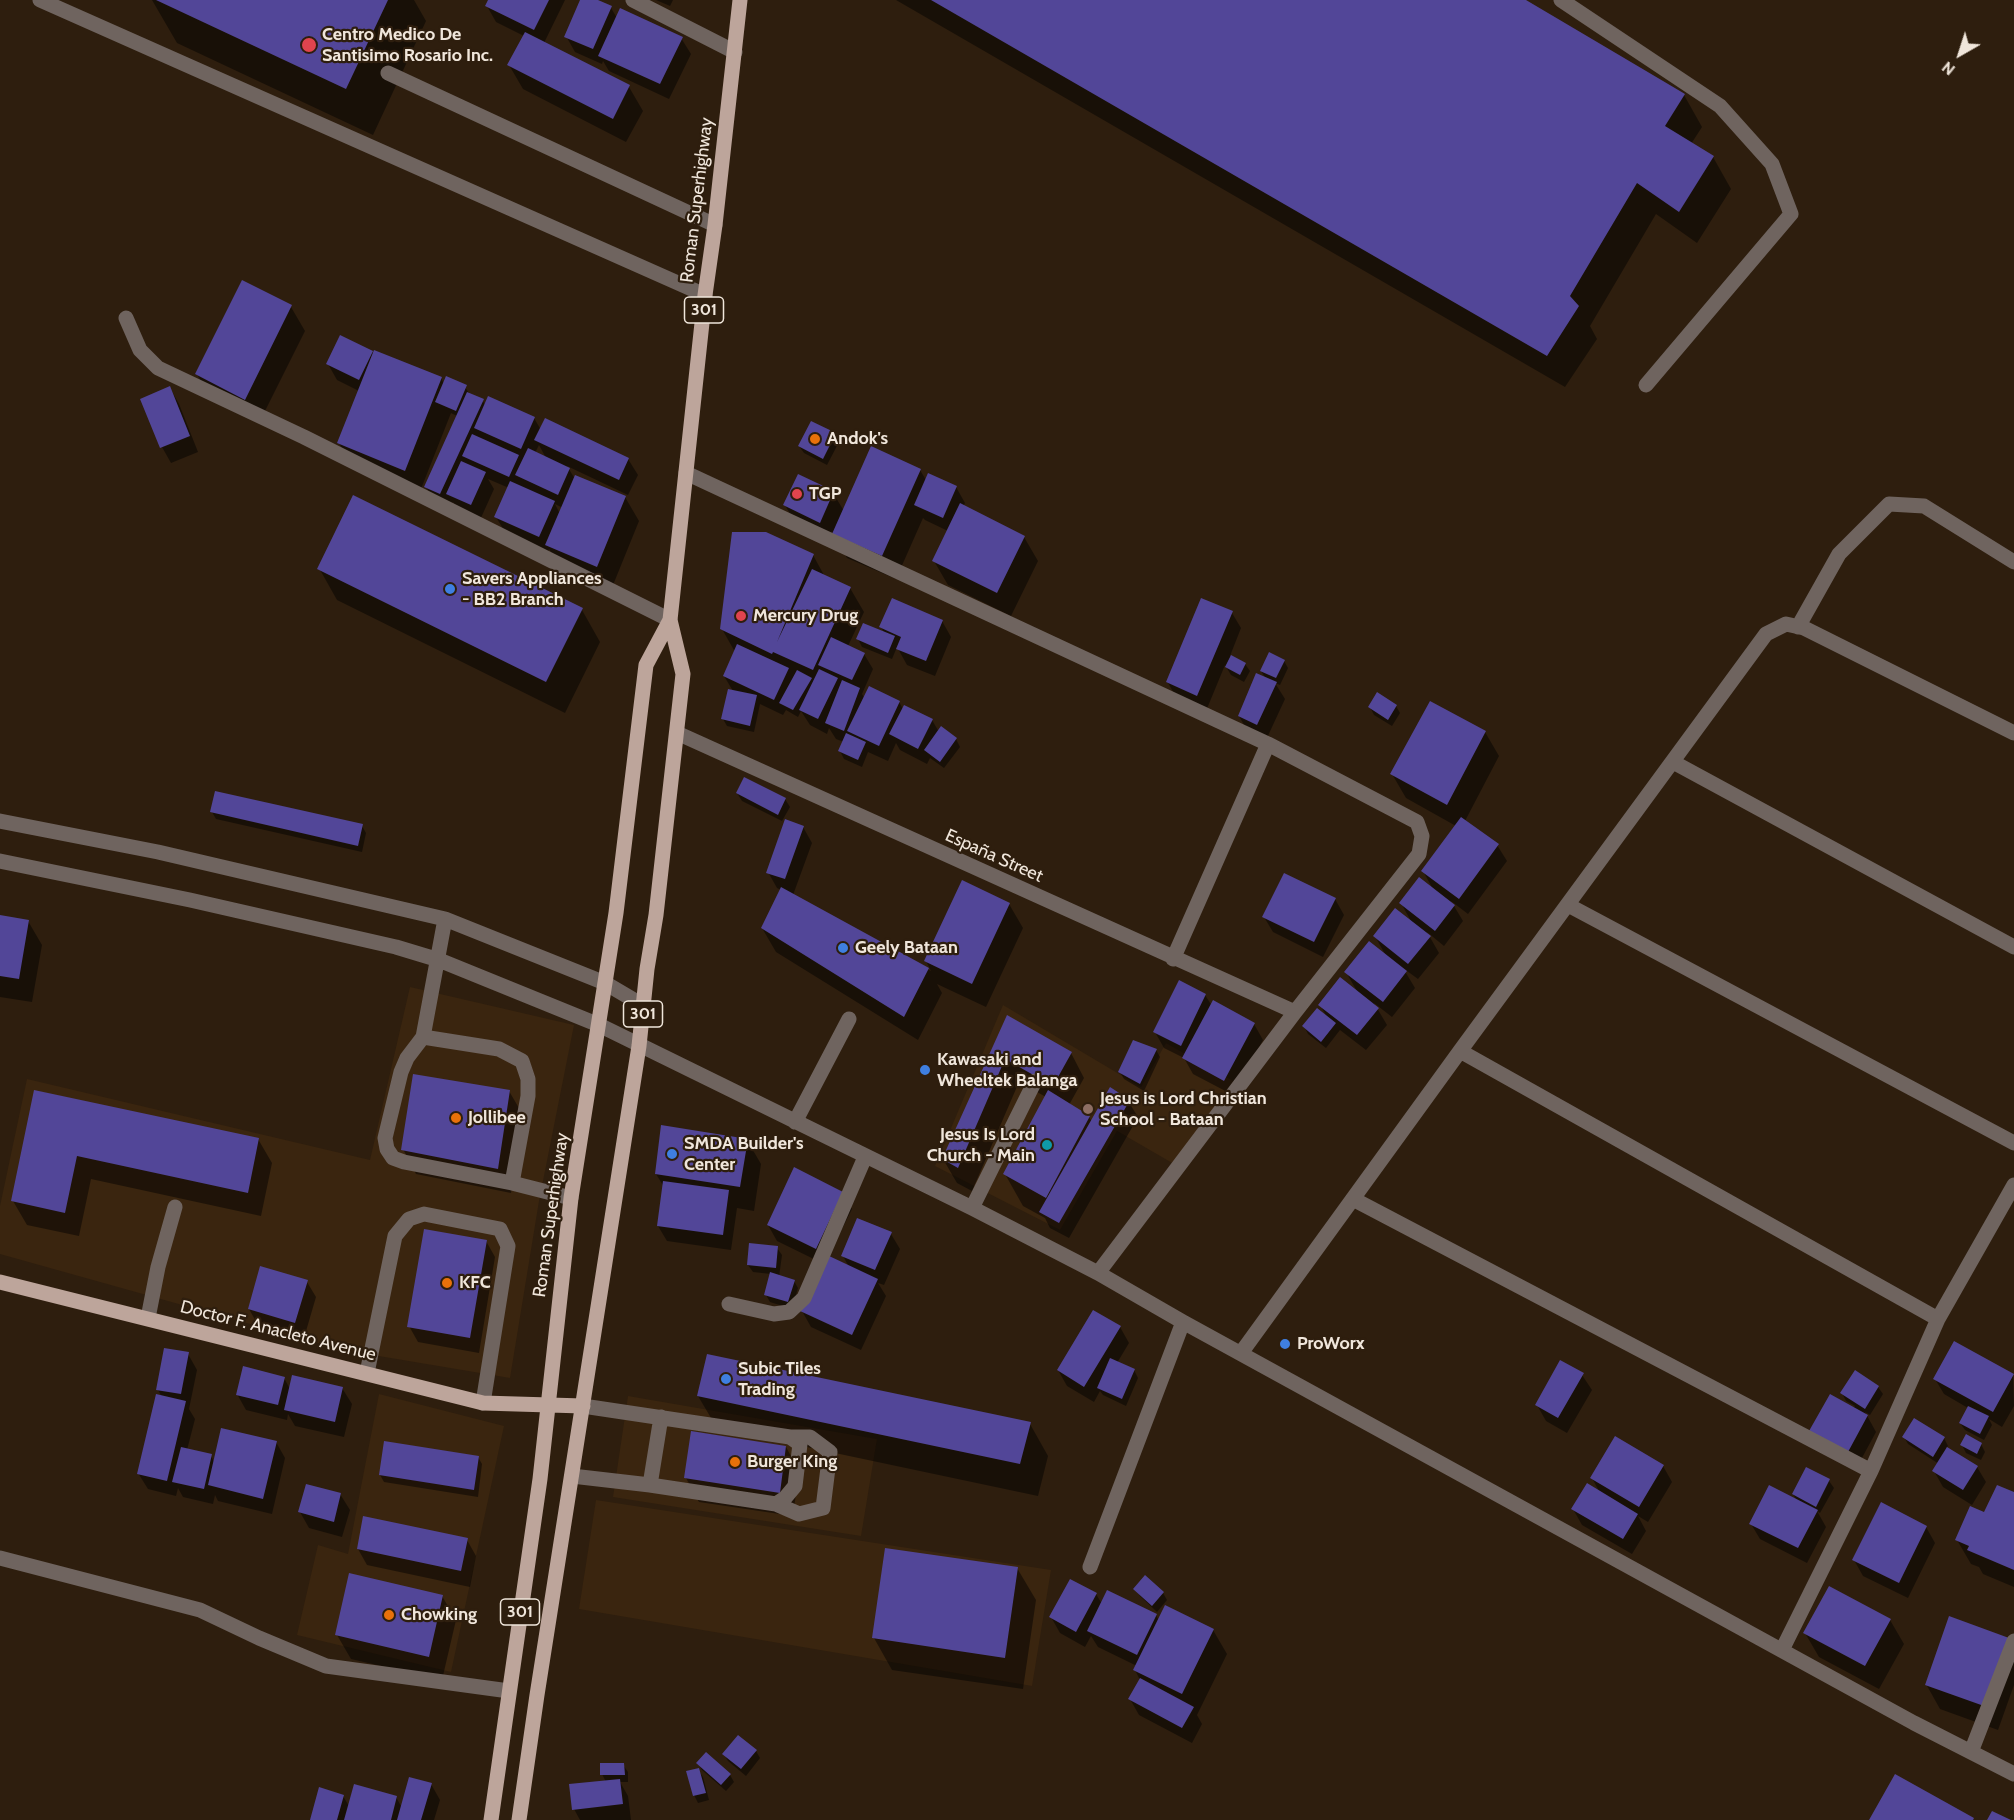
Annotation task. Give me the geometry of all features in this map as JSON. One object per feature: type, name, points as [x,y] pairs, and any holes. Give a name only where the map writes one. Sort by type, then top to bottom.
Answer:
[{"type":"main road","name":"Roman Superhighway","points":[[519,1820],[644,1006],[683,674],[670,620],[740,0]]},
{"type":"main road","name":"Roman Superhighway","points":[[491,1820],[540,1479],[571,1198],[616,913],[646,665],[670,620]]},
{"type":"main road","name":"Doctor F. Anacleto Avenue","points":[[0,1282],[483,1403],[583,1406]]},
{"type":"street","points":[[40,0],[705,295]]},
{"type":"street","points":[[633,0],[735,51]]},
{"type":"street","points":[[1563,0],[1720,106],[1772,164],[1791,214],[1646,385]]},
{"type":"street","points":[[388,73],[715,225]]},
{"type":"street","points":[[126,318],[140,350],[158,368],[304,437],[670,620]]},
{"type":"street","points":[[686,473],[1268,744],[1417,822],[1422,836],[1419,854],[1295,1012],[1098,1273]]},
{"type":"street","points":[[1798,627],[1839,554],[1889,504],[1924,506],[2014,562]]},
{"type":"street","points":[[1241,1353],[1766,634],[1786,624],[1804,628],[2014,733]]},
{"type":"street","name":"España Street","points":[[677,733],[1295,1012]]},
{"type":"street","points":[[1173,958],[1268,744]]},
{"type":"street","points":[[1673,762],[2014,947]]},
{"type":"street","points":[[0,821],[158,852],[445,919],[605,983],[644,1006]]},
{"type":"street","points":[[0,861],[190,900],[396,947],[439,960],[599,1025],[972,1208],[1098,1273],[1183,1322],[1782,1650],[2014,1774]]},
{"type":"street","points":[[1568,905],[2014,1143]]},
{"type":"street","points":[[445,919],[423,1037],[407,1058],[401,1072],[385,1138],[387,1149],[393,1158],[404,1162],[512,1183],[571,1198]]},
{"type":"street","points":[[795,1122],[849,1019]]},
{"type":"street","points":[[423,1037],[499,1048],[522,1061],[528,1079],[528,1096],[512,1183]]},
{"type":"street","points":[[1460,1051],[1938,1319]]},
{"type":"street","points":[[972,1208],[1035,1081]]},
{"type":"street","points":[[729,1304],[774,1314],[789,1312],[804,1298],[865,1157]]},
{"type":"street","points":[[1782,1650],[1870,1471],[1938,1319],[2014,1185]]},
{"type":"street","points":[[1353,1199],[1870,1471]]},
{"type":"street","points":[[148,1318],[158,1267],[175,1207]]},
{"type":"street","points":[[367,1373],[396,1236],[409,1219],[424,1214],[500,1229],[508,1246],[483,1403]]},
{"type":"street","points":[[1090,1567],[1183,1322]]},
{"type":"street","points":[[572,1476],[776,1504],[799,1514],[823,1508],[830,1452],[810,1437],[790,1437],[583,1406]]},
{"type":"street","points":[[650,1485],[661,1416]]},
{"type":"street","points":[[776,1504],[785,1498],[795,1486],[800,1444],[790,1437]]},
{"type":"street","points":[[0,1558],[200,1610],[326,1666],[509,1691]]},
{"type":"street","points":[[1971,1752],[2014,1641]]},
{"type":"shaded area","points":[[410,987],[574,1025],[539,1201],[510,1378],[343,1350],[0,1254],[0,1206],[27,1079],[370,1160]]},
{"type":"shaded area","name":"Jesus is Lord Christian School - Bataan","points":[[1003,1005],[1141,1087],[1166,1043],[1237,1083],[1174,1164],[1117,1131],[1060,1230],[935,1166]]},
{"type":"shaded area","points":[[379,1394],[504,1426],[451,1672],[297,1635],[318,1545],[348,1554]]},
{"type":"shaded area","points":[[628,1396],[877,1439],[861,1536],[613,1497]]},
{"type":"shaded area","points":[[596,1500],[1051,1570],[1032,1686],[579,1609]]},
{"type":"building","name":"Centro Medico De Santisimo Rosario Inc.","points":[[156,0],[388,0],[346,89]]},
{"type":"building","points":[[488,0],[549,0],[534,30],[485,6]]},
{"type":"building","points":[[580,0],[598,0],[612,6],[593,49],[564,37]]},
{"type":"building","points":[[931,0],[1526,0],[1685,94],[1665,126],[1714,156],[1679,212],[1637,183],[1570,296],[1579,306],[1547,356]]},
{"type":"building","points":[[620,8],[683,37],[660,84],[598,56]]},
{"type":"building","points":[[525,32],[630,85],[613,119],[507,65]]},
{"type":"building","points":[[242,280],[292,305],[245,400],[195,374]]},
{"type":"building","points":[[340,335],[373,351],[359,380],[326,364]]},
{"type":"building","points":[[374,350],[442,377],[405,471],[337,443]]},
{"type":"building","points":[[446,376],[467,385],[456,411],[435,402]]},
{"type":"building","points":[[170,386],[190,436],[160,448],[140,399]]},
{"type":"building","points":[[467,392],[484,399],[440,494],[424,487]]},
{"type":"building","points":[[488,396],[535,417],[521,449],[474,428]]},
{"type":"building","points":[[545,418],[629,458],[619,480],[534,440]]},
{"type":"building","points":[[811,421],[836,433],[823,459],[798,446]]},
{"type":"building","points":[[472,434],[519,455],[509,477],[462,456]]},
{"type":"building","points":[[871,446],[921,469],[882,556],[832,534]]},
{"type":"building","points":[[528,448],[570,468],[558,495],[515,475]]},
{"type":"building","points":[[461,461],[486,472],[471,505],[446,494]]},
{"type":"building","points":[[928,473],[957,486],[943,518],[914,505]]},
{"type":"building","points":[[798,474],[834,491],[820,523],[783,505]]},
{"type":"building","points":[[575,475],[626,496],[597,567],[545,545]]},
{"type":"building","points":[[510,481],[555,501],[539,537],[494,517]]},
{"type":"building","name":"Savers Appliances - BB2 Branch","points":[[353,495],[583,608],[546,682],[317,569]]},
{"type":"building","points":[[960,503],[1025,536],[997,593],[932,561]]},
{"type":"building","points":[[732,532],[766,532],[814,554],[777,642],[812,569],[851,587],[813,670],[773,652],[772,654],[720,629]]},
{"type":"building","points":[[892,598],[943,620],[926,661],[896,649],[901,637],[879,627]]},
{"type":"building","points":[[1201,598],[1233,611],[1197,696],[1166,682]]},
{"type":"building","points":[[863,623],[895,636],[888,653],[856,639]]},
{"type":"building","points":[[831,637],[865,653],[852,680],[818,665]]},
{"type":"building","points":[[737,644],[789,668],[774,700],[723,676]]},
{"type":"building","points":[[1269,652],[1285,660],[1276,678],[1260,671]]},
{"type":"building","points":[[1231,655],[1246,663],[1240,675],[1225,667]]},
{"type":"building","points":[[819,669],[838,678],[818,719],[799,710]]},
{"type":"building","points":[[797,670],[812,678],[793,710],[779,703]]},
{"type":"building","points":[[1256,673],[1277,682],[1257,725],[1238,716]]},
{"type":"building","points":[[842,680],[860,688],[844,731],[825,723]]},
{"type":"building","points":[[869,686],[900,701],[879,746],[847,731]]},
{"type":"building","points":[[728,689],[757,695],[750,726],[721,719]]},
{"type":"building","points":[[1377,692],[1397,705],[1388,720],[1368,707]]},
{"type":"building","points":[[1430,701],[1486,731],[1447,805],[1390,774]]},
{"type":"building","points":[[904,705],[933,719],[918,749],[889,734]]},
{"type":"building","points":[[941,726],[957,738],[940,762],[924,750]]},
{"type":"building","points":[[846,733],[866,742],[858,760],[838,751]]},
{"type":"building","points":[[744,777],[786,798],[778,815],[736,793]]},
{"type":"building","points":[[215,791],[363,824],[358,846],[210,812]]},
{"type":"building","points":[[1461,817],[1499,844],[1459,899],[1421,871]]},
{"type":"building","points":[[785,819],[804,826],[785,879],[766,873]]},
{"type":"building","points":[[1284,873],[1336,898],[1314,942],[1262,917]]},
{"type":"building","points":[[1419,877],[1455,905],[1435,931],[1399,903]]},
{"type":"building","points":[[962,880],[1010,903],[972,984],[924,961]]},
{"type":"building","name":"Geely Bataan","points":[[781,887],[929,968],[904,1017],[761,928]]},
{"type":"building","points":[[1395,908],[1431,936],[1408,964],[1373,936]]},
{"type":"building","points":[[0,915],[29,920],[19,979],[0,976]]},
{"type":"building","points":[[1369,941],[1407,971],[1383,1002],[1344,972]]},
{"type":"building","points":[[1340,977],[1379,1008],[1357,1035],[1318,1005]]},
{"type":"building","points":[[1179,980],[1206,994],[1181,1046],[1153,1032]]},
{"type":"building","points":[[1213,1000],[1255,1023],[1224,1081],[1182,1058]]},
{"type":"building","points":[[1317,1008],[1336,1023],[1321,1042],[1302,1026]]},
{"type":"building","points":[[1007,1015],[1072,1052],[1053,1086],[1005,1059],[958,1168],[942,1159]]},
{"type":"building","points":[[1133,1040],[1157,1049],[1140,1084],[1118,1072]]},
{"type":"building","name":"Jollibee","points":[[413,1074],[510,1090],[498,1169],[401,1150]]},
{"type":"building","points":[[1110,1087],[1130,1100],[1059,1223],[1039,1212]]},
{"type":"building","points":[[34,1090],[259,1138],[248,1193],[77,1156],[65,1213],[11,1201]]},
{"type":"building","name":"Jesus Is Lord Church - Main","points":[[1048,1090],[1090,1116],[1046,1198],[1003,1174]]},
{"type":"building","points":[[661,1125],[748,1139],[740,1187],[655,1174]]},
{"type":"building","points":[[794,1167],[843,1192],[816,1249],[767,1225]]},
{"type":"building","points":[[663,1181],[729,1190],[723,1235],[657,1226]]},
{"type":"building","points":[[857,1218],[892,1232],[875,1270],[841,1256]]},
{"type":"building","name":"KFC","points":[[424,1229],[487,1240],[470,1338],[407,1327]]},
{"type":"building","points":[[749,1243],[778,1246],[776,1268],[747,1265]]},
{"type":"building","points":[[827,1255],[878,1279],[852,1335],[800,1311]]},
{"type":"building","points":[[260,1266],[308,1280],[295,1323],[248,1309]]},
{"type":"building","points":[[770,1272],[795,1280],[788,1302],[764,1295]]},
{"type":"building","points":[[1093,1310],[1121,1326],[1084,1387],[1057,1370]]},
{"type":"building","points":[[1954,1341],[2014,1374],[1993,1412],[1933,1379]]},
{"type":"building","points":[[164,1348],[189,1352],[181,1394],[156,1390]]},
{"type":"building","points":[[707,1354],[1031,1422],[1020,1464],[697,1396]]},
{"type":"building","points":[[1110,1358],[1135,1369],[1122,1399],[1097,1388]]},
{"type":"building","points":[[1560,1360],[1584,1373],[1558,1418],[1535,1405]]},
{"type":"building","points":[[243,1366],[285,1377],[278,1405],[236,1395]]},
{"type":"building","points":[[1855,1370],[1879,1386],[1865,1409],[1840,1393]]},
{"type":"building","points":[[292,1375],[343,1387],[335,1422],[284,1410]]},
{"type":"building","points":[[156,1394],[186,1401],[167,1481],[137,1474]]},
{"type":"building","points":[[1830,1394],[1868,1415],[1848,1452],[1809,1431]]},
{"type":"building","points":[[1968,1406],[1989,1416],[1980,1434],[1959,1423]]},
{"type":"building","points":[[1914,1418],[1945,1437],[1933,1457],[1902,1437]]},
{"type":"building","points":[[221,1428],[277,1441],[263,1499],[208,1485]]},
{"type":"building","name":"Burger King","points":[[691,1431],[786,1446],[780,1493],[684,1478]]},
{"type":"building","points":[[1966,1434],[1982,1443],[1977,1454],[1960,1445]]},
{"type":"building","points":[[1615,1436],[1664,1465],[1639,1507],[1590,1478]]},
{"type":"building","points":[[384,1441],[479,1456],[474,1490],[379,1475]]},
{"type":"building","points":[[181,1447],[212,1454],[204,1489],[172,1482]]},
{"type":"building","points":[[1947,1447],[1978,1466],[1963,1490],[1932,1471]]},
{"type":"building","points":[[1806,1467],[1830,1479],[1816,1507],[1792,1494]]},
{"type":"building","points":[[1587,1483],[1638,1514],[1623,1539],[1571,1509]]},
{"type":"building","points":[[306,1484],[341,1493],[334,1522],[298,1512]]},
{"type":"building","points":[[1769,1485],[1818,1510],[1798,1548],[1749,1524]]},
{"type":"building","points":[[1997,1485],[2014,1492],[2014,1570],[1967,1550],[1969,1546],[1955,1540],[1970,1506],[1984,1512]]},
{"type":"building","points":[[1881,1502],[1927,1526],[1899,1583],[1852,1560]]},
{"type":"building","points":[[363,1516],[468,1538],[461,1571],[357,1549]]},
{"type":"building","points":[[885,1548],[1018,1567],[1005,1658],[872,1638]]},
{"type":"building","name":"Chowking","points":[[349,1573],[443,1595],[429,1657],[335,1635]]},
{"type":"building","points":[[1145,1575],[1164,1592],[1152,1606],[1133,1589]]},
{"type":"building","points":[[1070,1579],[1097,1593],[1076,1632],[1049,1617]]},
{"type":"building","points":[[1829,1586],[1891,1619],[1865,1666],[1803,1633]]},
{"type":"building","points":[[1107,1590],[1157,1614],[1137,1655],[1087,1631]]},
{"type":"building","points":[[1165,1605],[1214,1629],[1182,1694],[1133,1670]]},
{"type":"building","points":[[1949,1616],[2009,1638],[1984,1706],[1925,1685]]},
{"type":"building","points":[[1140,1678],[1194,1707],[1182,1728],[1128,1699]]},
{"type":"building","points":[[738,1735],[757,1750],[741,1769],[722,1754]]},
{"type":"building","points":[[706,1752],[731,1774],[721,1785],[696,1763]]},
{"type":"building","points":[[600,1763],[624,1763],[625,1775],[600,1775]]},
{"type":"building","points":[[699,1768],[706,1793],[693,1796],[686,1771]]},
{"type":"building","points":[[1895,1774],[1974,1818],[1973,1820],[1869,1820]]},
{"type":"building","points":[[409,1777],[432,1783],[421,1820],[397,1820]]},
{"type":"building","points":[[620,1779],[623,1804],[572,1810],[569,1784]]},
{"type":"building","points":[[354,1784],[397,1796],[391,1820],[344,1820]]},
{"type":"building","points":[[319,1787],[344,1795],[337,1820],[310,1820]]},
{"type":"building","points":[[1992,1811],[2011,1820],[1987,1820]]},
{"type":"place","name":"Centro Medico De Santisimo Rosario Inc.","points":[[309,45]]},
{"type":"place","name":"Andok's","points":[[815,439]]},
{"type":"place","name":"TGP","points":[[797,494]]},
{"type":"place","name":"Savers Appliances - BB2 Branch","points":[[450,589]]},
{"type":"place","name":"Mercury Drug","points":[[741,616]]},
{"type":"place","name":"Geely Bataan","points":[[843,948]]},
{"type":"place","name":"Kawasaki and Wheeltek Balanga","points":[[925,1070]]},
{"type":"place","name":"Jesus is Lord Christian School - Bataan","points":[[1088,1109]]},
{"type":"place","name":"Jollibee","points":[[456,1118]]},
{"type":"place","name":"Jesus Is Lord Church - Main","points":[[1047,1145]]},
{"type":"place","name":"SMDA Builder's Center","points":[[672,1154]]},
{"type":"place","name":"KFC","points":[[447,1283]]},
{"type":"place","name":"ProWorx","points":[[1285,1344]]},
{"type":"place","name":"Subic Tiles Trading","points":[[726,1379]]},
{"type":"place","name":"Burger King","points":[[735,1462]]},
{"type":"place","name":"Chowking","points":[[389,1615]]}]
